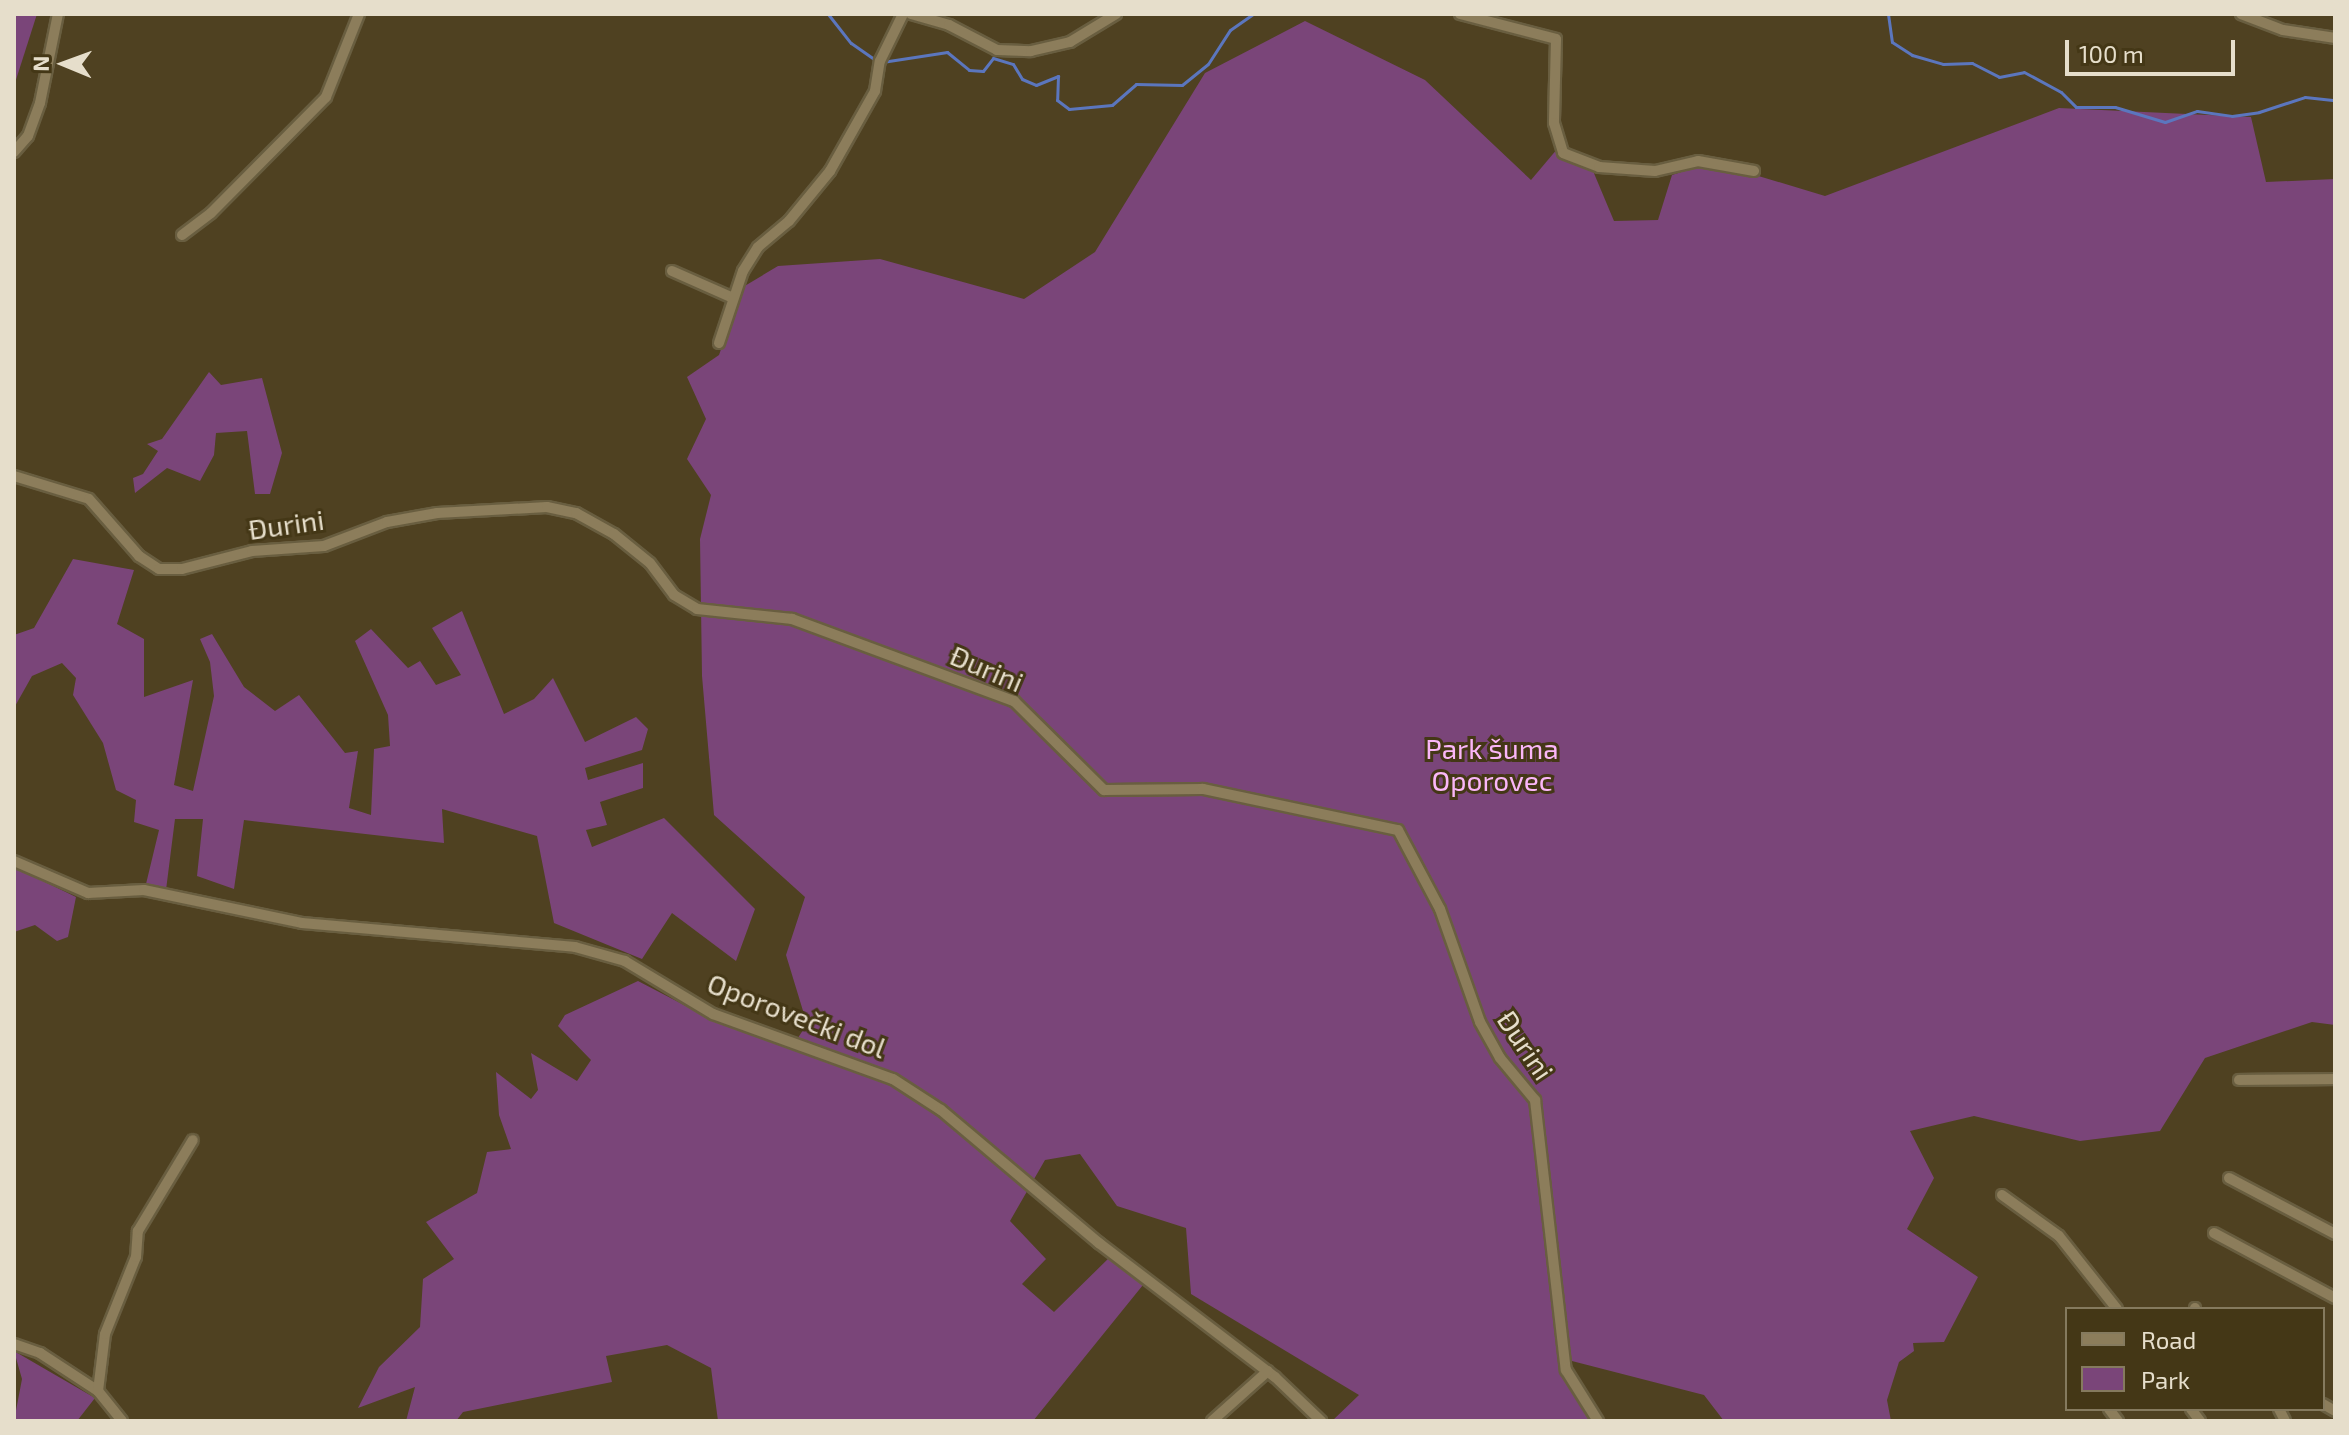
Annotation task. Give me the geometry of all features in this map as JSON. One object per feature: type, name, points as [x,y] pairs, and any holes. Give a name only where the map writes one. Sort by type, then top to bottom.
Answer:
[{"type":"street","points":[[14,152],[28,136],[40,103],[58,14]]},
{"type":"street","points":[[182,235],[211,213],[326,97],[359,14]]},
{"type":"street","points":[[719,343],[731,297],[758,247],[789,221],[830,171],[875,91],[880,61],[903,14]]},
{"type":"street","points":[[911,14],[949,25],[997,50],[1031,51],[1070,42],[1116,14]]},
{"type":"street","points":[[1460,14],[1556,39],[1554,123],[1563,153],[1599,167],[1655,171],[1698,161],[1754,171]]},
{"type":"street","points":[[2241,14],[2283,30],[2335,38]]},
{"type":"street","points":[[672,271],[731,297]]},
{"type":"street","name":"Đurini","points":[[14,476],[89,499],[115,522],[139,556],[159,569],[182,569],[252,551],[324,546],[387,522],[437,513],[547,507],[576,513],[614,534],[650,563],[674,595],[697,609],[792,619],[1014,701],[1104,790],[1203,789],[1398,830],[1440,909],[1480,1022],[1500,1058],[1535,1100],[1566,1370],[1598,1421]]},
{"type":"street","name":"Oporovečki dol","points":[[14,861],[88,893],[144,890],[302,923],[575,947],[625,961],[713,1014],[893,1079],[941,1110],[1099,1243],[1268,1371],[1321,1421]]},
{"type":"street","points":[[2239,1080],[2335,1079]]},
{"type":"street","points":[[98,1391],[105,1334],[136,1257],[138,1231],[193,1140]]},
{"type":"street","points":[[2229,1178],[2335,1234]]},
{"type":"street","points":[[2002,1195],[2059,1236],[2115,1307]]},
{"type":"street","points":[[2214,1233],[2335,1298]]},
{"type":"street","points":[[14,1344],[40,1353],[98,1391],[122,1421]]},
{"type":"street","points":[[1212,1421],[1268,1371]]},
{"type":"green space","points":[[14,14],[37,14],[14,86]]},
{"type":"green space","name":"Park šuma Oporovec","points":[[1305,21],[1425,80],[1531,180],[1558,148],[1588,159],[1614,221],[1658,220],[1672,175],[1712,162],[1825,196],[2059,108],[2251,117],[2266,182],[2335,179],[2335,1025],[2312,1022],[2205,1058],[2160,1131],[2080,1141],[1974,1116],[1910,1131],[1934,1178],[1907,1229],[1978,1277],[1944,1342],[1913,1343],[1914,1351],[1899,1362],[1887,1400],[1891,1421],[1724,1421],[1704,1395],[1568,1360],[1585,1399],[1607,1421],[1332,1421],[1359,1395],[1191,1294],[1186,1228],[1117,1206],[1080,1154],[1045,1160],[1010,1221],[1046,1259],[1022,1284],[1054,1312],[1113,1254],[1147,1280],[1033,1421],[718,1421],[711,1368],[667,1345],[606,1356],[612,1382],[463,1412],[456,1421],[406,1421],[415,1387],[358,1408],[379,1367],[420,1327],[423,1279],[454,1259],[426,1222],[477,1193],[487,1152],[511,1149],[499,1115],[496,1072],[531,1099],[538,1090],[531,1053],[577,1081],[591,1060],[558,1026],[565,1015],[638,981],[707,1017],[792,1047],[807,1024],[786,955],[805,897],[714,815],[702,676],[700,539],[711,495],[687,459],[706,419],[687,377],[719,355],[743,287],[778,266],[880,259],[1024,299],[1095,252],[1205,73]]},
{"type":"green space","points":[[209,372],[221,385],[262,378],[282,453],[270,494],[255,494],[247,431],[216,433],[214,455],[200,481],[167,468],[135,493],[133,478],[143,474],[158,451],[147,444],[162,439]]},
{"type":"green space","points":[[73,559],[134,570],[117,624],[144,639],[144,697],[193,680],[174,785],[193,791],[214,696],[210,662],[200,639],[212,634],[244,687],[275,711],[299,695],[345,753],[358,751],[349,808],[371,815],[374,749],[390,746],[388,715],[355,641],[371,629],[408,668],[420,661],[436,685],[461,675],[432,628],[462,611],[504,714],[534,699],[553,678],[585,742],[636,717],[648,729],[642,750],[585,768],[588,780],[643,763],[643,788],[600,802],[607,825],[586,830],[592,847],[664,818],[755,909],[736,961],[672,913],[642,959],[554,923],[537,836],[442,809],[444,843],[244,820],[234,889],[197,876],[203,819],[175,819],[166,890],[146,884],[159,830],[134,822],[136,800],[116,790],[103,743],[73,695],[76,678],[62,663],[32,676],[14,708],[14,635],[34,628]]},
{"type":"green space","points":[[14,867],[76,897],[68,937],[57,941],[35,925],[14,932]]},
{"type":"green space","points":[[14,1351],[95,1398],[77,1421],[14,1421],[22,1379]]},
{"type":"waterway","points":[[828,14],[851,43],[874,59]]},
{"type":"waterway","points":[[882,62],[947,52],[969,70],[983,71],[993,58],[1013,64],[1022,79],[1036,85],[1058,76],[1057,100],[1069,109],[1112,105],[1136,84],[1182,85],[1208,64],[1230,30],[1253,14]]},
{"type":"waterway","points":[[1888,14],[1892,42],[1912,55],[1943,64],[1972,63],[1999,77],[2024,72],[2061,92],[2076,107],[2115,107],[2165,122],[2197,111],[2232,116],[2259,112],[2305,97],[2335,100]]}]
